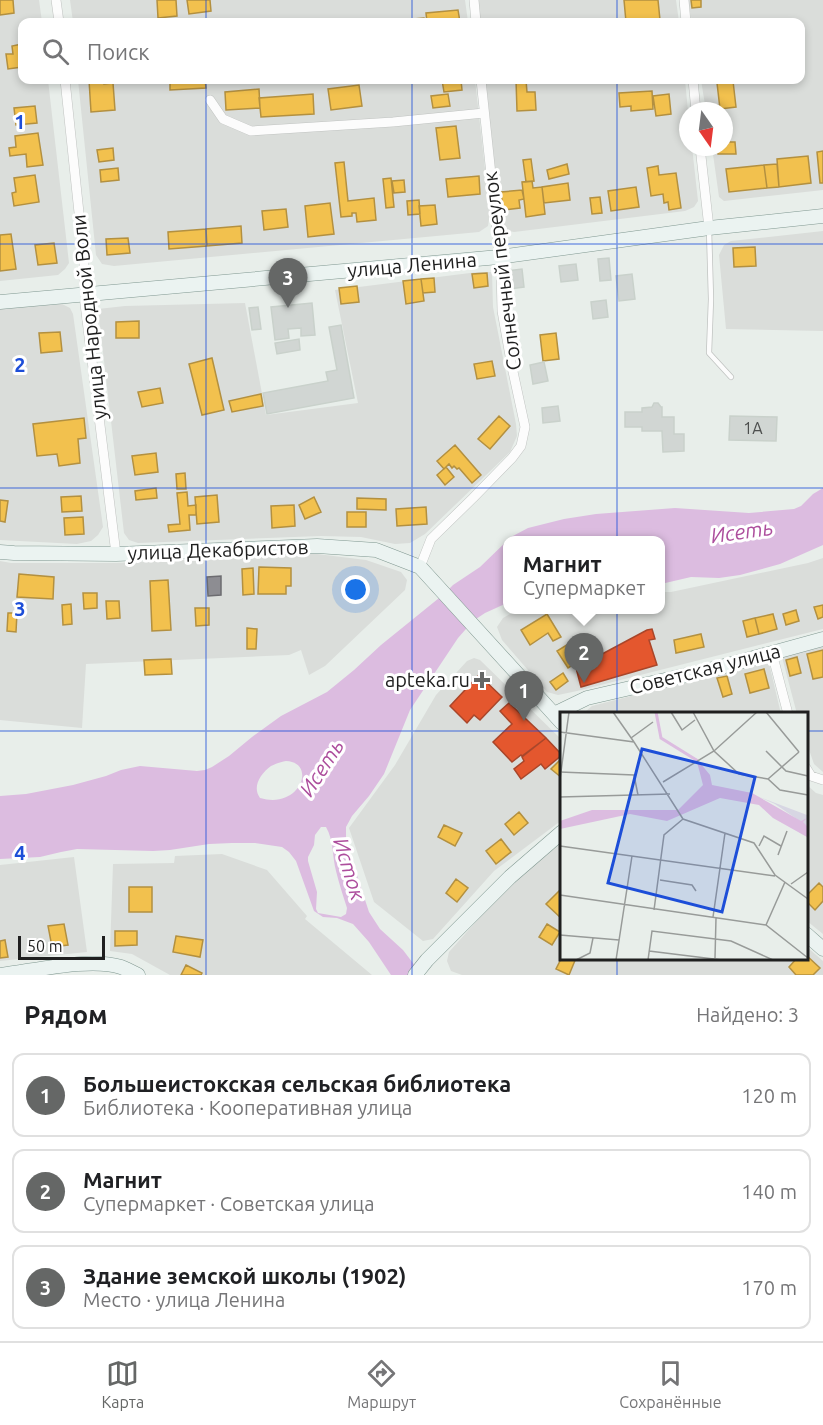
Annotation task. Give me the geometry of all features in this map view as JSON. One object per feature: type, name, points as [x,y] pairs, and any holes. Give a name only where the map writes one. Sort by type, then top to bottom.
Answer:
[{"type":"street","points":[[56,0],[58,18]]},
{"type":"street","points":[[474,0],[476,18]]},
{"type":"street","points":[[684,0],[686,18]]},
{"type":"street","name":"улица Народной Воли","points":[[65,84],[84,260],[84,296],[116,554]]},
{"type":"street","name":"Солнечный переулок","points":[[425,571],[431,539],[512,458],[521,446],[525,427],[502,311],[499,256],[481,84]]},
{"type":"street","points":[[693,84],[695,102]]},
{"type":"street","points":[[210,100],[223,119],[251,131],[393,122],[484,113]]},
{"type":"street","points":[[701,156],[709,228]]},
{"type":"street","name":"улица Ленина","points":[[0,302],[499,256],[709,228],[823,216]]},
{"type":"street","name":"улица Декабристов","points":[[0,552],[116,554],[317,546],[376,550],[425,571]]},
{"type":"street","points":[[425,571],[558,718]]},
{"type":"street","name":"Советская улица","points":[[567,712],[587,698],[717,668],[823,639]]},
{"type":"street","points":[[772,652],[787,712]]},
{"type":"street","points":[[808,770],[812,776],[823,780]]},
{"type":"street","points":[[415,975],[427,960],[510,877],[560,834]]},
{"type":"street","points":[[808,935],[823,949]]},
{"type":"street","points":[[0,975],[100,963],[120,967],[138,975]]},
{"type":"lane","points":[[709,228],[711,299],[709,353],[730,377]]},
{"type":"shaded area","points":[[0,0],[39,0],[41,18],[18,18],[18,84],[48,84],[69,263],[58,275],[0,281]]},
{"type":"shaded area","points":[[70,0],[465,0],[467,18],[72,18]]},
{"type":"shaded area","points":[[476,0],[676,0],[678,18],[478,18]]},
{"type":"shaded area","points":[[688,0],[823,0],[823,190],[724,201],[719,197],[713,156],[733,156],[733,102],[705,102],[702,84],[805,84],[805,18],[691,18]]},
{"type":"shaded area","points":[[78,84],[475,84],[490,213],[488,226],[479,232],[114,266],[102,264],[96,255]]},
{"type":"shaded area","points":[[484,84],[685,84],[687,102],[679,102],[679,156],[693,156],[698,201],[694,207],[685,211],[514,232],[505,230],[501,223]]},
{"type":"shaded area","points":[[823,231],[823,331],[726,329],[719,255],[724,245],[731,241]]},
{"type":"shaded area","points":[[492,272],[493,307],[517,436],[510,452],[425,534],[410,543],[395,544],[361,537],[321,536],[138,543],[129,540],[124,533],[98,309],[125,306],[245,303],[266,415],[358,403],[335,290]]},
{"type":"shaded area","points":[[62,304],[70,308],[73,314],[103,527],[91,541],[77,544],[0,540],[0,308]]},
{"type":"shaded area","points":[[309,553],[366,560],[401,572],[407,580],[405,590],[325,666],[309,675],[301,650],[289,655],[86,664],[82,728],[0,720],[0,561],[11,563],[116,563]]},
{"type":"shaded area","points":[[823,558],[823,629],[558,695],[547,692],[502,640],[497,627],[503,618],[510,614],[665,614],[665,592]]},
{"type":"shaded area","points":[[823,646],[823,772],[814,764],[808,747],[808,712],[796,712],[782,657]]},
{"type":"shaded area","points":[[474,658],[480,660],[560,738],[560,822],[494,871],[433,939],[423,941],[374,902],[349,828],[395,765],[436,695],[467,661]]},
{"type":"shaded area","points":[[768,659],[781,712],[586,712],[592,706]]},
{"type":"shaded area","points":[[808,786],[816,793],[823,795],[823,934],[808,922]]},
{"type":"shaded area","points":[[560,840],[560,960],[808,960],[808,948],[823,961],[823,975],[462,975],[451,971],[447,961],[449,952],[514,879]]},
{"type":"shaded area","points":[[222,854],[267,870],[307,916],[305,919],[372,975],[170,975],[132,954],[110,951],[113,864],[174,863],[175,856]]},
{"type":"shaded area","points":[[74,857],[87,952],[0,961],[0,865]]},
{"type":"water","name":"Исеть","points":[[823,488],[823,545],[780,564],[719,578],[691,577],[665,583],[665,536],[513,536],[528,528],[596,514],[675,508],[749,513],[794,509]]},
{"type":"water","points":[[503,545],[503,605],[473,621],[458,638],[410,710],[384,774],[346,827],[350,854],[369,912],[380,929],[403,950],[422,975],[391,975],[369,942],[353,924],[337,918],[323,917],[314,911],[296,861],[282,847],[255,843],[232,843],[153,851],[77,849],[40,857],[0,859],[0,796],[26,794],[73,785],[140,766],[197,771],[212,767],[281,716],[327,692],[453,585],[480,567]],"holes":[[[286,761],[295,763],[301,769],[302,776],[294,792],[274,800],[260,798],[257,785],[264,773],[278,763]],[[321,827],[326,827],[347,908],[346,914],[341,917],[318,913],[316,909],[317,892],[308,857],[314,845],[315,835]]]},
{"type":"building: Жильё","points":[[0,0],[13,0],[14,13],[0,15]]},
{"type":"building: Жильё","points":[[157,0],[176,0],[177,16],[158,18]]},
{"type":"building: Жильё","points":[[187,0],[210,0],[211,11],[189,14]]},
{"type":"building: Жильё","points":[[624,0],[658,0],[660,18],[626,18]]},
{"type":"building: Жильё","points":[[691,0],[701,0],[701,7],[692,8]]},
{"type":"building: Жильё","points":[[458,10],[459,18],[427,18],[426,13]]},
{"type":"building: Жильё","points":[[18,45],[18,68],[8,69],[6,54],[13,54],[12,46]]},
{"type":"building: Жильё","points":[[89,84],[113,84],[115,110],[91,112]]},
{"type":"building: Жильё","points":[[170,84],[206,84],[206,88],[170,90]]},
{"type":"building: Жильё","points":[[443,84],[461,84],[462,90],[444,92]]},
{"type":"building: Жильё","points":[[516,84],[526,84],[527,92],[535,92],[536,110],[517,111]]},
{"type":"building: Жильё","points":[[717,84],[733,84],[736,107],[733,107],[733,102],[719,102]]},
{"type":"building: Жильё","points":[[359,85],[362,106],[331,110],[328,89]]},
{"type":"building: Жильё","points":[[259,89],[260,108],[226,110],[225,92]]},
{"type":"building: Жильё","points":[[652,91],[653,109],[631,111],[631,106],[620,107],[619,93]]},
{"type":"building: Жильё","points":[[313,94],[314,114],[261,117],[259,98]]},
{"type":"building: Жильё","points":[[448,94],[450,106],[433,108],[431,96]]},
{"type":"building: Жильё","points":[[669,94],[671,114],[656,116],[653,96]]},
{"type":"building: Жильё","points":[[35,106],[37,123],[16,125],[14,108]]},
{"type":"building: Жильё","points":[[456,126],[460,158],[440,160],[436,128]]},
{"type":"building: Жильё","points":[[38,133],[43,165],[27,167],[26,154],[10,156],[9,148],[16,147],[15,136]]},
{"type":"building: Жильё","points":[[733,142],[735,142],[736,154],[733,154]]},
{"type":"building: Жильё","points":[[113,148],[114,160],[99,162],[97,150]]},
{"type":"building: Жильё","points":[[823,151],[823,183],[820,183],[817,152]]},
{"type":"building: Жильё","points":[[808,156],[811,183],[779,187],[777,159]]},
{"type":"building: Жильё","points":[[531,159],[534,181],[526,182],[523,160]]},
{"type":"building: Жильё","points":[[344,162],[348,201],[374,198],[376,220],[357,222],[356,213],[352,213],[352,216],[341,217],[335,163]]},
{"type":"building: Жильё","points":[[567,164],[569,174],[549,179],[547,170]]},
{"type":"building: Жильё","points":[[777,164],[779,187],[767,188],[764,165]]},
{"type":"building: Жильё","points":[[764,165],[767,188],[729,192],[726,169]]},
{"type":"building: Жильё","points":[[658,166],[659,175],[676,173],[681,208],[669,210],[668,202],[664,203],[663,194],[651,196],[647,168]]},
{"type":"building: Жильё","points":[[118,168],[119,180],[101,182],[100,170]]},
{"type":"building: Жильё","points":[[35,175],[39,202],[14,206],[12,193],[16,192],[14,178]]},
{"type":"building: Жильё","points":[[479,176],[480,194],[448,197],[446,179]]},
{"type":"building: Жильё","points":[[391,178],[394,207],[386,208],[383,179]]},
{"type":"building: Жильё","points":[[404,180],[405,192],[394,193],[392,181]]},
{"type":"building: Жильё","points":[[532,181],[533,188],[542,187],[545,214],[526,217],[522,182]]},
{"type":"building: Жильё","points":[[568,183],[570,200],[544,203],[542,187]]},
{"type":"building: Жильё","points":[[636,187],[639,207],[611,211],[608,191]]},
{"type":"building: Жильё","points":[[522,190],[524,199],[519,200],[520,208],[503,210],[501,192]]},
{"type":"building: Жильё","points":[[600,197],[602,213],[592,214],[590,198]]},
{"type":"building: Жильё","points":[[419,200],[420,214],[408,215],[407,201]]},
{"type":"building: Жильё","points":[[330,203],[334,234],[308,237],[305,206]]},
{"type":"building: Жильё","points":[[435,205],[437,224],[421,226],[419,206]]},
{"type":"building: Жильё","points":[[286,209],[288,227],[264,230],[262,211]]},
{"type":"building: Жильё","points":[[241,226],[242,243],[207,246],[206,229]]},
{"type":"building: Жильё","points":[[206,229],[207,246],[169,249],[168,232]]},
{"type":"building: Жильё","points":[[11,234],[16,269],[0,271],[0,235]]},
{"type":"building: Жильё","points":[[128,238],[130,253],[107,255],[106,239]]},
{"type":"building: Жильё","points":[[54,243],[57,263],[38,265],[35,245]]},
{"type":"building: Жильё","points":[[755,247],[756,266],[734,267],[733,248]]},
{"type":"building: Жильё","points":[[487,273],[488,286],[474,288],[472,274]]},
{"type":"building: Жильё","points":[[434,278],[435,292],[423,293],[421,279]]},
{"type":"building: Жильё","points":[[421,279],[424,301],[406,304],[403,281]]},
{"type":"building: Жильё","points":[[357,286],[359,302],[341,304],[339,288]]},
{"type":"building: Жильё","points":[[139,321],[139,338],[116,338],[116,322]]},
{"type":"building: Жильё","points":[[60,332],[62,351],[41,353],[39,333]]},
{"type":"building: Жильё","points":[[556,333],[559,359],[543,361],[540,335]]},
{"type":"building: Жильё","points":[[212,358],[224,410],[202,415],[189,364]]},
{"type":"building: Жильё","points":[[492,361],[495,376],[477,379],[474,364]]},
{"type":"building: Жильё","points":[[160,388],[163,403],[142,407],[138,392]]},
{"type":"building: Жильё","points":[[261,394],[263,406],[232,412],[229,401]]},
{"type":"building: Жильё","points":[[499,416],[510,426],[490,449],[478,439]]},
{"type":"building: Жильё","points":[[84,418],[86,438],[78,439],[80,463],[59,466],[57,454],[37,456],[33,424]]},
{"type":"building: Жильё","points":[[455,445],[481,475],[472,483],[459,468],[454,466],[452,468],[449,464],[444,469],[437,461]]},
{"type":"building: Жильё","points":[[156,453],[158,472],[135,475],[132,456]]},
{"type":"building: Жильё","points":[[446,467],[454,477],[445,485],[437,475]]},
{"type":"building: Жильё","points":[[185,473],[186,489],[177,489],[176,474]]},
{"type":"building: Жильё","points":[[156,488],[157,498],[136,500],[135,491]]},
{"type":"building: Жильё","points":[[187,492],[188,506],[196,505],[196,515],[189,515],[190,530],[169,532],[168,525],[180,524],[177,493]]},
{"type":"building: Жильё","points":[[217,495],[219,522],[197,524],[195,497]]},
{"type":"building: Жильё","points":[[81,496],[82,511],[62,512],[61,497]]},
{"type":"building: Жильё","points":[[314,497],[321,512],[305,519],[299,505]]},
{"type":"building: Жильё","points":[[357,498],[386,499],[386,510],[357,509]]},
{"type":"building: Жильё","points":[[0,500],[8,501],[5,522],[0,521]]},
{"type":"building: Жильё","points":[[294,505],[295,526],[272,528],[271,506]]},
{"type":"building: Жильё","points":[[426,507],[427,524],[397,526],[396,509]]},
{"type":"building: Жильё","points":[[347,512],[366,512],[366,527],[347,527]]},
{"type":"building: Жильё","points":[[83,517],[84,534],[65,535],[64,518]]},
{"type":"building: Жильё","points":[[259,567],[291,568],[291,586],[286,586],[286,594],[258,594]]},
{"type":"building: Жильё","points":[[253,568],[254,594],[243,595],[242,569]]},
{"type":"building: Жильё","points":[[19,574],[54,577],[53,599],[17,597]]},
{"type":"building: Жильё","points":[[168,580],[171,630],[152,631],[150,581]]},
{"type":"building: Жильё","points":[[83,593],[97,593],[97,608],[84,609]]},
{"type":"building: Жильё","points":[[106,601],[119,601],[120,618],[107,619]]},
{"type":"building: Жильё","points":[[71,604],[72,624],[63,625],[62,605]]},
{"type":"building: Жильё","points":[[823,605],[823,617],[818,619],[814,607]]},
{"type":"building: Жильё","points":[[195,608],[209,608],[209,625],[196,626]]},
{"type":"building: Жильё","points":[[796,610],[799,621],[786,625],[783,614]]},
{"type":"building: Жильё","points":[[8,613],[17,613],[16,632],[7,631]]},
{"type":"building: Жильё","points":[[547,614],[561,637],[553,641],[548,633],[530,645],[521,630]]},
{"type":"building: Жильё","points":[[773,614],[777,629],[759,634],[755,618]]},
{"type":"building: Жильё","points":[[755,618],[759,634],[747,637],[743,621]]},
{"type":"building: Жильё","points":[[247,628],[257,629],[256,649],[247,649]]},
{"type":"building: Жильё","points":[[701,634],[704,647],[676,653],[674,640]]},
{"type":"building: Жильё","points":[[578,638],[589,655],[568,668],[557,651]]},
{"type":"building: Жильё","points":[[823,650],[823,677],[813,679],[807,654]]},
{"type":"building: Жильё","points":[[797,657],[801,673],[790,676],[786,660]]},
{"type":"building: Жильё","points":[[171,659],[172,674],[145,675],[144,660]]},
{"type":"building: Жильё","points":[[764,669],[769,688],[750,693],[745,674]]},
{"type":"building: Жильё","points":[[563,673],[568,681],[556,690],[550,682]]},
{"type":"building: Жильё","points":[[727,676],[732,694],[723,697],[717,678]]},
{"type":"building: Жильё","points":[[560,760],[560,776],[551,769]]},
{"type":"building: Жильё","points":[[519,812],[528,823],[514,835],[505,824]]},
{"type":"building: Жильё","points":[[444,825],[462,833],[455,846],[438,837]]},
{"type":"building: Жильё","points":[[501,839],[511,852],[496,864],[486,851]]},
{"type":"building: Жильё","points":[[456,879],[468,888],[457,902],[446,893]]},
{"type":"building: Жильё","points":[[819,883],[823,887],[823,901],[815,910],[808,903],[808,894]]},
{"type":"building: Жильё","points":[[129,887],[152,887],[152,912],[129,912]]},
{"type":"building: Жильё","points":[[560,890],[560,917],[546,904]]},
{"type":"building: Жильё","points":[[64,924],[68,945],[52,947],[48,926]]},
{"type":"building: Жильё","points":[[547,924],[560,932],[552,945],[539,937]]},
{"type":"building: Жильё","points":[[115,931],[137,931],[137,945],[115,946]]},
{"type":"building: Жильё","points":[[176,936],[203,940],[200,957],[173,952]]},
{"type":"building: Жильё","points":[[5,940],[8,957],[0,958],[0,941]]},
{"type":"building: Жильё","points":[[808,957],[820,968],[813,975],[796,975],[789,967],[795,960],[808,960]]},
{"type":"building: Жильё","points":[[560,960],[575,960],[569,975],[556,969]]},
{"type":"building: Жильё","points":[[186,965],[202,973],[201,975],[181,975]]},
{"type":"building: Торговля","points":[[652,629],[655,639],[649,640],[657,665],[581,687],[576,668]]},
{"type":"building: Торговля","points":[[479,675],[502,697],[480,720],[474,715],[467,723],[450,706]]},
{"type":"building: Торговля","points":[[509,703],[546,738],[512,762],[493,742],[512,724],[500,711]]},
{"type":"building: Торговля","points":[[546,738],[560,753],[560,757],[545,769],[541,764],[521,779],[514,769],[524,761],[522,757]]},
{"type":"building: Промзона","points":[[221,576],[221,595],[208,596],[207,577]]},
{"type":"building: Прочее","points":[[609,258],[611,280],[600,281],[598,259]]},
{"type":"building: Прочее","points":[[576,264],[578,280],[561,282],[559,266]]},
{"type":"building: Прочее","points":[[522,269],[524,287],[509,289],[506,271]]},
{"type":"building: Прочее","points":[[632,274],[635,299],[619,301],[616,276]]},
{"type":"building: Прочее","points":[[606,300],[608,317],[593,319],[591,302]]},
{"type":"building: Прочее","points":[[312,303],[315,335],[301,336],[301,328],[288,329],[289,338],[275,340],[271,307]]},
{"type":"building: Прочее","points":[[258,307],[261,329],[252,330],[249,308]]},
{"type":"building: Прочее","points":[[341,325],[354,398],[267,414],[263,393],[328,381],[326,372],[337,370],[329,327]]},
{"type":"building: Прочее","points":[[299,339],[300,350],[277,354],[275,343]]},
{"type":"building: Прочее","points":[[544,362],[548,381],[533,384],[530,365]]},
{"type":"building: Прочее","points":[[654,403],[662,407],[662,417],[674,417],[674,434],[684,434],[684,451],[663,452],[662,431],[642,431],[642,427],[625,427],[625,412],[642,412],[642,408],[652,407]]},
{"type":"building: Прочее","points":[[558,406],[560,421],[543,423],[542,408]]},
{"type":"building: Прочее","points":[[730,416],[777,417],[776,441],[729,440]]},
{"type":"place","name":"Здание земской школы (1902)","points":[[288,308]]},
{"type":"place","name":"apteka.ru","points":[[482,680]]},
{"type":"place","name":"Магнит","points":[[584,683]]},
{"type":"place","name":"Большеистокская сельская библиотека","points":[[524,721]]},
{"type":"water label","name":"Исток","points":[[349,869]]}]
